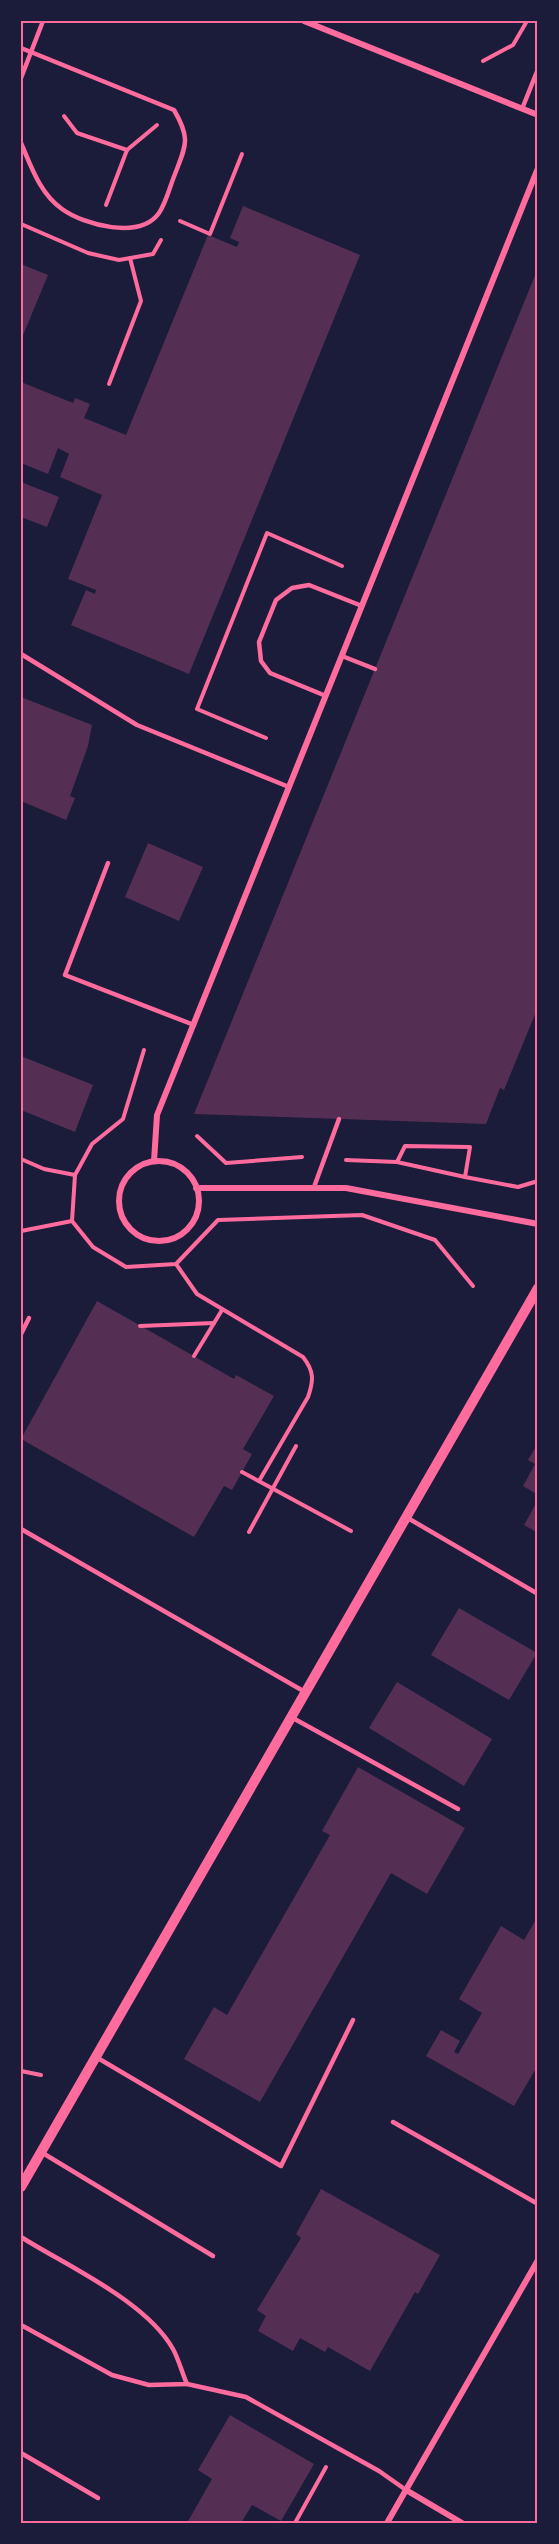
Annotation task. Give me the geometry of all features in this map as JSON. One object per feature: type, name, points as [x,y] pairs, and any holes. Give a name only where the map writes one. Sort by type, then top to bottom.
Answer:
[{"type":"street","points":[[304,21],[538,115]]},
{"type":"street","points":[[154,1161],[157,1114],[538,168]]},
{"type":"street","points":[[154,1161],[177,1165],[188,1173],[196,1188],[197,1211],[183,1232],[160,1240],[136,1234],[121,1214],[119,1201],[121,1188],[128,1176],[138,1166],[154,1161]]},
{"type":"street","points":[[196,1188],[314,1186],[346,1188],[538,1224]]},
{"type":"street","points":[[21,2187],[538,1288]]},
{"type":"street","points":[[387,2523],[538,2260]]},
{"type":"street","points":[[406,2490],[462,2523]]},
{"type":"lane","points":[[21,78],[42,21]]},
{"type":"lane","points":[[21,48],[174,110],[186,130],[184,150],[159,214],[135,229],[97,225],[61,209],[36,181],[21,143]]},
{"type":"lane","points":[[522,109],[538,69]]},
{"type":"lane","points":[[326,696],[270,673],[261,661],[259,642],[276,600],[292,588],[309,585],[362,606]]},
{"type":"lane","points":[[21,654],[137,725],[289,787]]},
{"type":"lane","points":[[342,656],[375,669]]},
{"type":"lane","points":[[108,863],[65,975],[194,1025]]},
{"type":"lane","points":[[314,1186],[339,1119]]},
{"type":"lane","points":[[21,1334],[29,1318]]},
{"type":"lane","points":[[406,1517],[538,1594]]},
{"type":"lane","points":[[21,1529],[305,1692]]},
{"type":"lane","points":[[291,1717],[458,1809]]},
{"type":"lane","points":[[96,2057],[281,2166],[353,2020]]},
{"type":"lane","points":[[393,2122],[538,2204]]},
{"type":"lane","points":[[41,2152],[213,2256]]},
{"type":"lane","points":[[21,2237],[127,2302],[156,2328],[173,2349],[187,2384]]},
{"type":"lane","points":[[21,2325],[112,2375],[149,2385],[187,2384],[246,2397],[379,2471],[406,2490]]},
{"type":"lane","points":[[21,2453],[98,2498]]},
{"type":"path","points":[[483,61],[513,45],[527,21]]},
{"type":"path","points":[[64,117],[77,133],[128,150]]},
{"type":"path","points":[[104,210],[128,150],[162,120]]},
{"type":"path","points":[[109,384],[141,301],[130,258]]},
{"type":"path","points":[[144,1050],[123,1119],[92,1144],[75,1175],[72,1221],[93,1247],[126,1267],[176,1264],[218,1220],[362,1215],[435,1240],[473,1286]]},
{"type":"path","points":[[197,1136],[226,1163],[290,1157],[397,1162],[518,1187],[538,1181]]},
{"type":"path","points":[[397,1162],[405,1146],[470,1147],[465,1177]]},
{"type":"path","points":[[21,1159],[44,1169],[75,1175]]},
{"type":"path","points":[[21,1232],[72,1221]]},
{"type":"path","points":[[176,1264],[197,1294],[303,1357],[312,1368],[313,1383],[308,1397],[259,1481]]},
{"type":"path","points":[[194,1356],[222,1310]]},
{"type":"path","points":[[140,1326],[214,1323]]},
{"type":"path","points":[[249,1532],[296,1446]]},
{"type":"path","points":[[242,1472],[351,1531]]},
{"type":"path","points":[[21,2071],[41,2075]]},
{"type":"path","points":[[296,2523],[326,2467]]},
{"type":"building","points":[[243,206],[360,255],[189,674],[71,625],[86,590],[95,594],[96,590],[68,579],[102,495],[60,477],[69,454],[58,448],[48,474],[21,463],[21,382],[73,403],[75,398],[90,404],[84,418],[126,435],[208,235],[237,247],[239,242],[230,238]]},
{"type":"building","points":[[21,264],[48,275],[21,340]]},
{"type":"building","points":[[538,268],[538,1007],[504,1090],[500,1088],[486,1124],[194,1114]]},
{"type":"building","points":[[21,482],[59,497],[47,527],[21,517]]},
{"type":"building","points":[[21,697],[92,725],[88,746],[70,796],[75,798],[66,820],[21,801]]},
{"type":"building","points":[[148,843],[203,867],[179,921],[125,897]]},
{"type":"building","points":[[21,1056],[93,1085],[75,1132],[21,1110]]},
{"type":"building","points":[[97,1301],[234,1379],[236,1375],[274,1396],[243,1449],[252,1454],[232,1490],[224,1486],[194,1537],[21,1439]]},
{"type":"building","points":[[538,1443],[538,1495],[523,1486],[535,1464],[528,1460]]},
{"type":"building","points":[[538,1500],[538,1533],[524,1525]]},
{"type":"building","points":[[459,1608],[537,1653],[509,1700],[431,1655]]},
{"type":"building","points":[[397,1682],[492,1739],[464,1786],[369,1728]]},
{"type":"building","points":[[358,1767],[465,1828],[427,1894],[391,1873],[260,2102],[184,2059],[214,2007],[227,2015],[330,1835],[322,1831]]},
{"type":"building","points":[[538,1916],[538,2065],[514,2106],[426,2056],[441,2030],[460,2041],[454,2052],[458,2054],[482,2013],[459,1999],[501,1926],[524,1940]]},
{"type":"building","points":[[321,2189],[440,2255],[418,2294],[415,2292],[370,2371],[328,2347],[325,2352],[300,2338],[293,2351],[258,2331],[266,2316],[257,2310],[301,2238],[296,2234]]},
{"type":"building","points":[[230,2415],[314,2464],[281,2521],[252,2505],[241,2523],[187,2523],[212,2479],[198,2470]]}]
